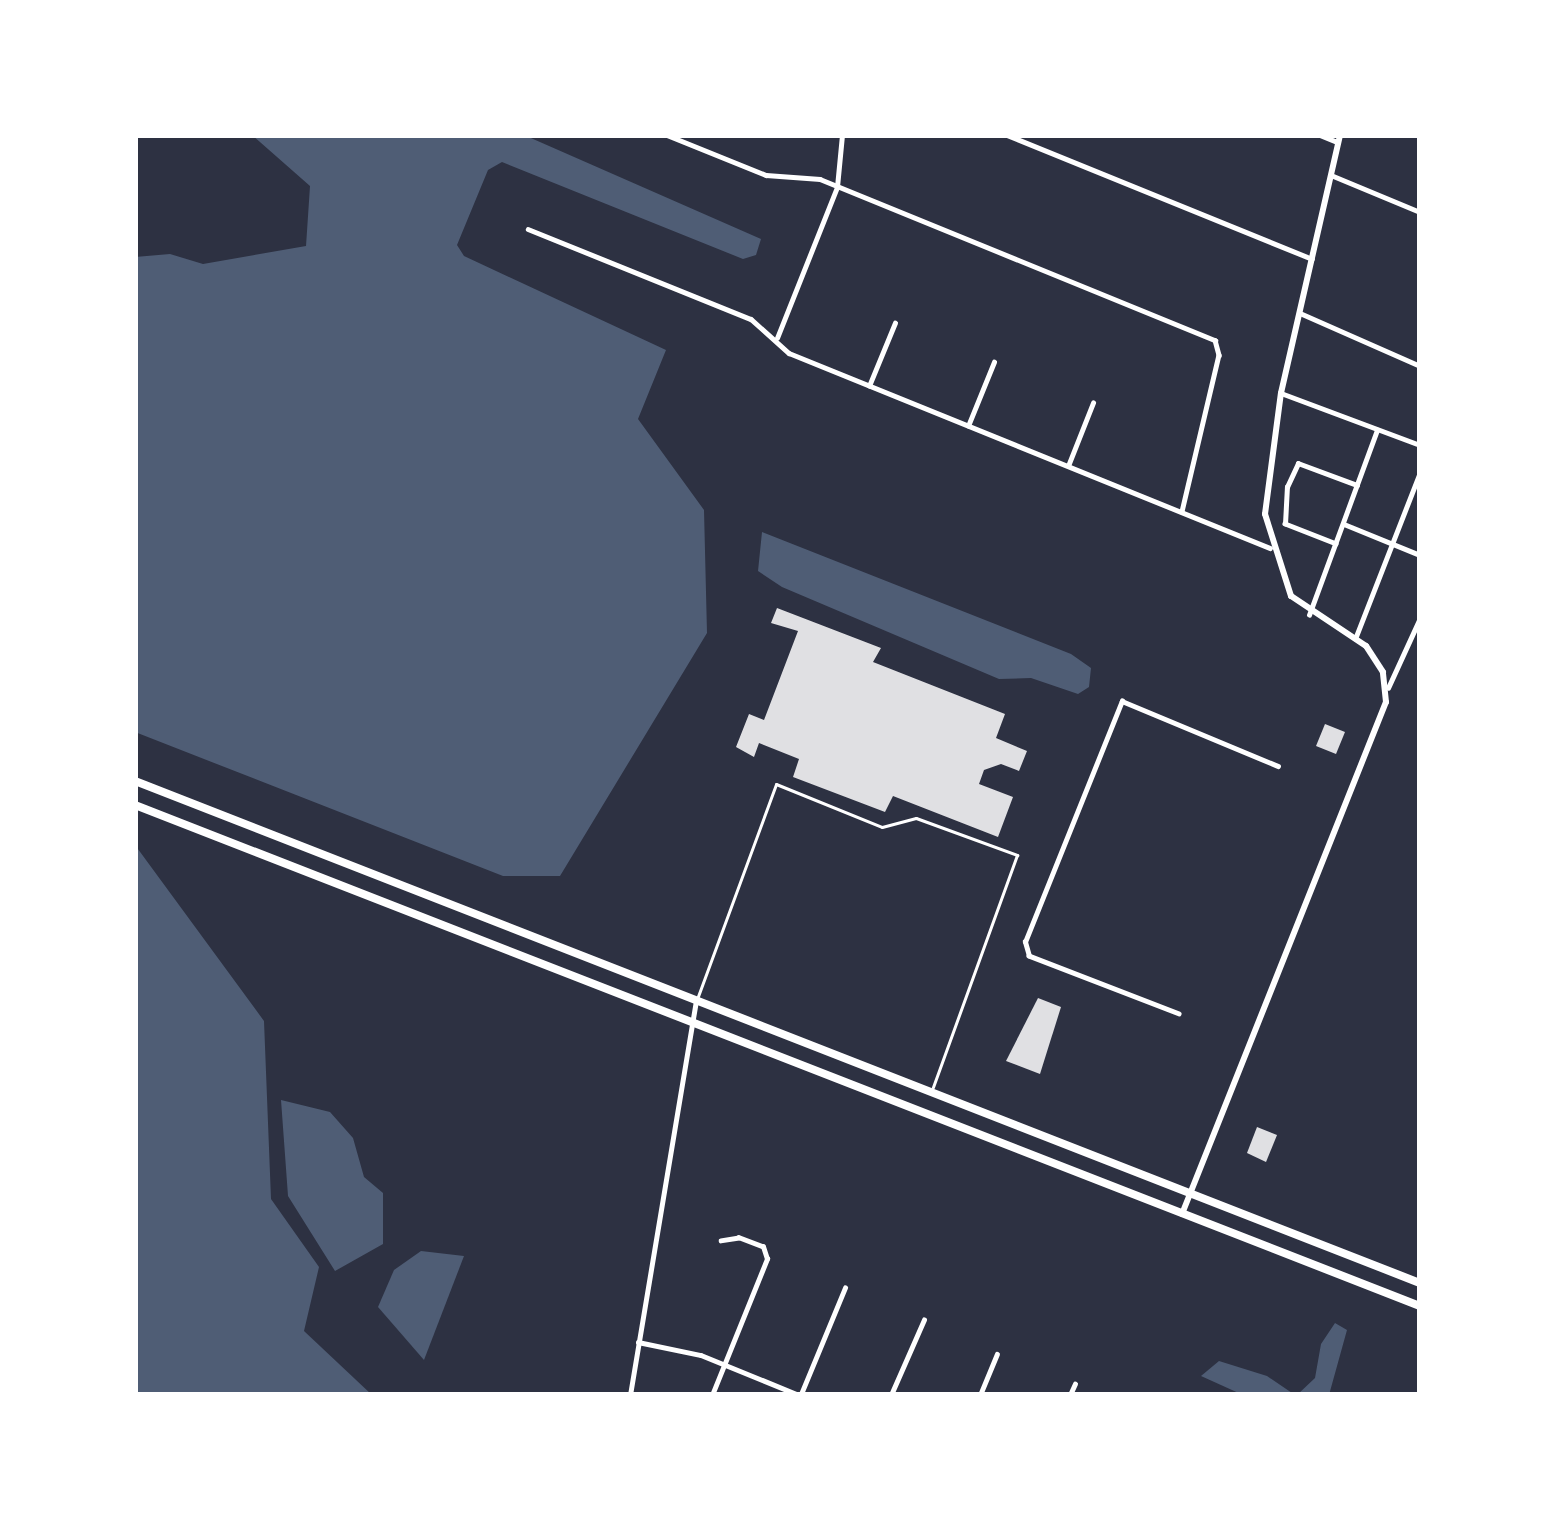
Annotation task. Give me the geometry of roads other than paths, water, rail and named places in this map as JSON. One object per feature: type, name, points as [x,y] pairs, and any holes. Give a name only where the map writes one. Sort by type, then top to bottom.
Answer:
[{"type":"main road","points":[[135,781],[1420,1283]]},
{"type":"main road","points":[[135,805],[1420,1306]]},
{"type":"street","points":[[667,135],[766,175],[837,188],[1215,340],[1219,355],[1182,512]]},
{"type":"street","points":[[776,338],[837,188],[842,135]]},
{"type":"street","points":[[1006,135],[1312,259]]},
{"type":"street","points":[[1320,135],[1339,139],[1264,479],[1270,548],[1291,596],[1310,615],[1355,638],[1375,657],[1388,688]]},
{"type":"street","points":[[1331,175],[1420,212]]},
{"type":"street","points":[[528,229],[751,319],[789,353],[1270,548]]},
{"type":"street","points":[[1300,313],[1420,366]]},
{"type":"street","points":[[869,386],[895,323]]},
{"type":"street","points":[[968,426],[994,362]]},
{"type":"street","points":[[1281,393],[1420,445]]},
{"type":"street","points":[[1068,466],[1093,403]]},
{"type":"street","points":[[1310,615],[1377,430]]},
{"type":"street","points":[[1337,544],[1286,524],[1287,487],[1298,464],[1357,485]]},
{"type":"street","points":[[1355,638],[1420,472]]},
{"type":"street","points":[[1344,524],[1420,555]]},
{"type":"street","points":[[1182,1214],[1374,740],[1388,688],[1420,619]]},
{"type":"street","points":[[1179,1014],[1029,956],[1025,942],[1122,701],[1278,766]]},
{"type":"street","points":[[630,1395],[696,1001]]},
{"type":"street","points":[[712,1395],[767,1258],[763,1247],[740,1238],[721,1241]]},
{"type":"street","points":[[638,1342],[724,1364],[800,1395],[844,1288]]},
{"type":"street","points":[[891,1395],[924,1320]]},
{"type":"street","points":[[980,1395],[997,1354]]},
{"type":"street","points":[[1070,1395],[1075,1384]]},
{"type":"lane","points":[[696,1001],[776,784],[882,827],[916,818],[1017,855],[932,1092]]},
{"type":"water","points":[[252,135],[524,135],[761,239],[756,255],[743,259],[502,162],[488,170],[457,245],[464,256],[666,350],[638,419],[704,510],[707,633],[560,876],[503,876],[135,732],[135,257],[170,254],[203,264],[306,246],[310,186]]},
{"type":"water","points":[[762,532],[1071,654],[1091,668],[1089,687],[1078,694],[1031,678],[999,679],[782,587],[758,571]]},
{"type":"water","points":[[135,845],[264,1021],[271,1199],[319,1267],[304,1331],[372,1395],[135,1395]]},
{"type":"water","points":[[281,1100],[330,1112],[353,1138],[364,1177],[383,1193],[383,1244],[335,1271],[288,1196]]},
{"type":"water","points":[[421,1251],[464,1256],[424,1360],[378,1307],[394,1270]]},
{"type":"water","points":[[1335,1323],[1347,1330],[1329,1395],[1297,1395],[1315,1378],[1321,1344]]},
{"type":"water","points":[[1219,1361],[1267,1376],[1295,1395],[1243,1395],[1201,1376]]}]
